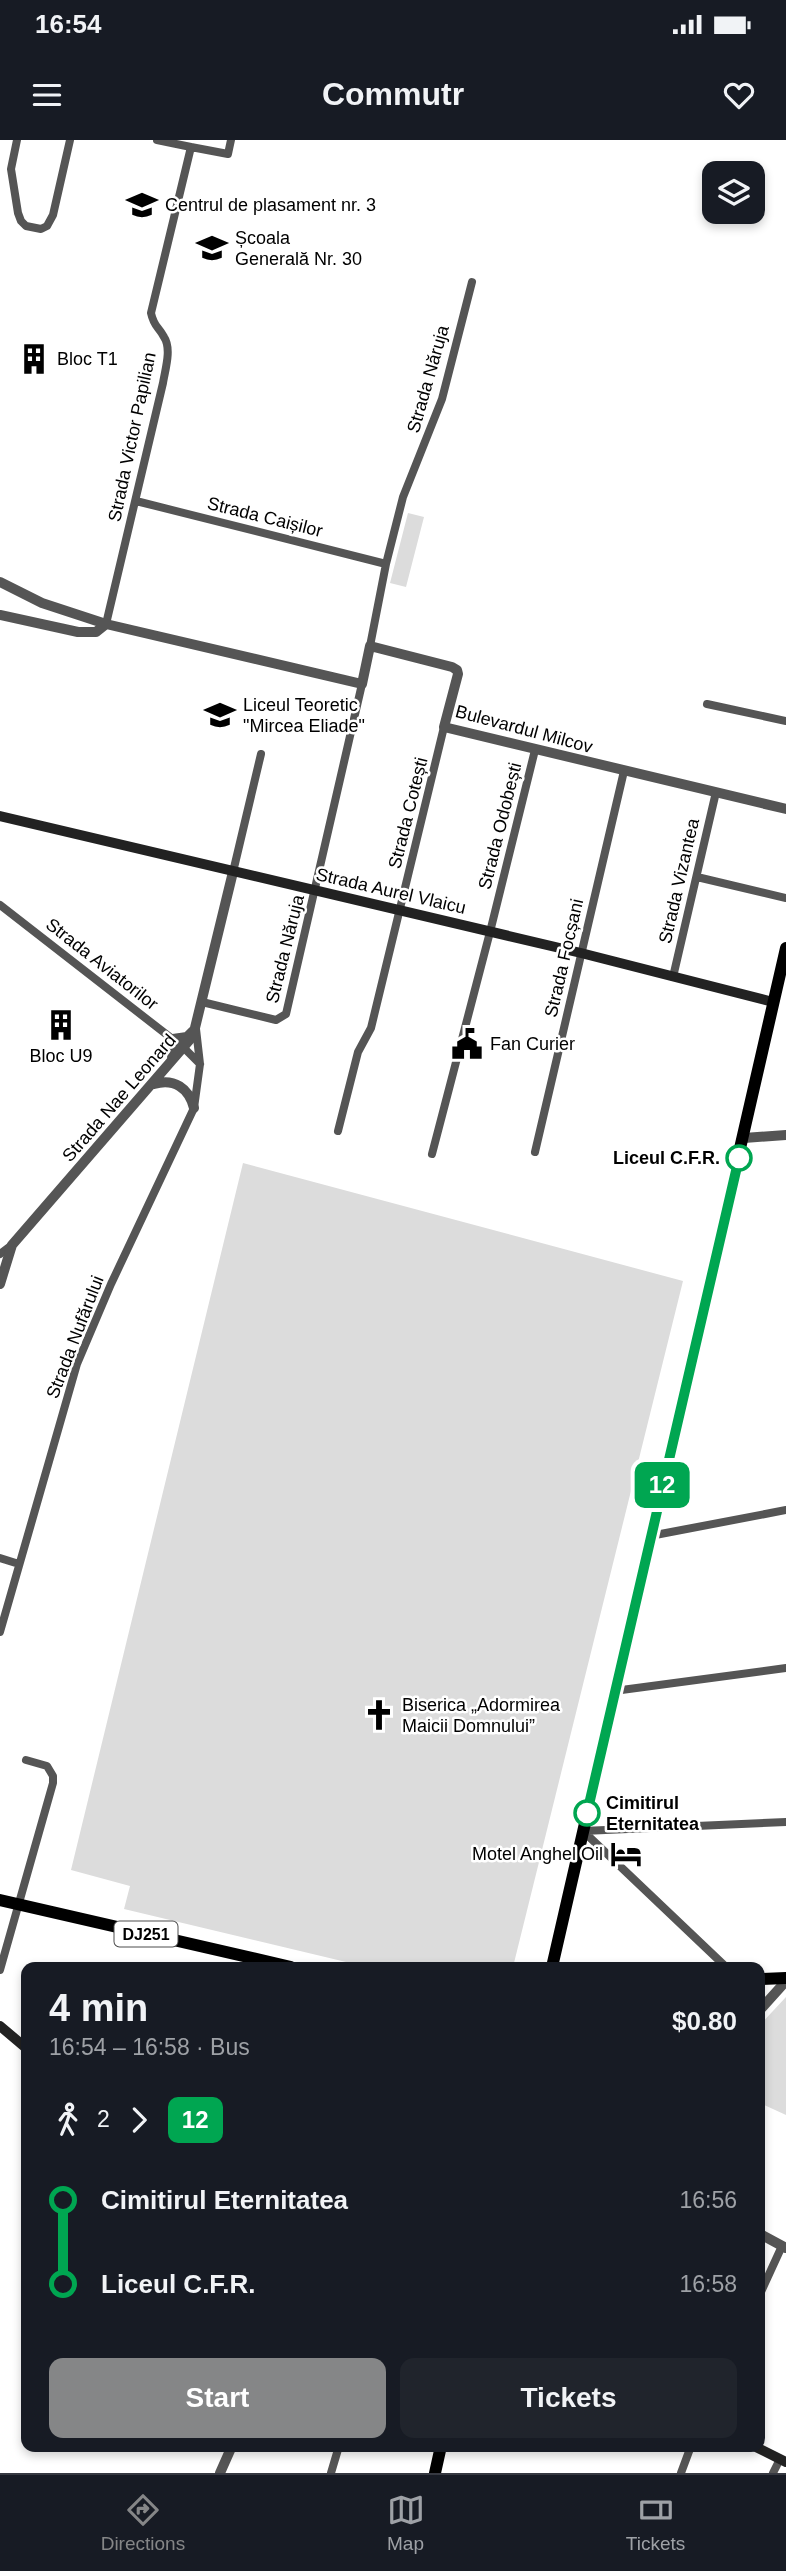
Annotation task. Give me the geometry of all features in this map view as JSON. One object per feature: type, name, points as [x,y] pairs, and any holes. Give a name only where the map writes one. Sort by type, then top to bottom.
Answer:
[{"type":"main road","name":"Strada Aurel Vlaicu","points":[[0,816],[581,953],[773,1002]]},
{"type":"main road","points":[[552,1962],[786,948]]},
{"type":"main road","name":"DJ251","points":[[0,1900],[269,1962]]},
{"type":"main road","points":[[765,1979],[786,1979]]},
{"type":"main road","points":[[0,2026],[21,2045]]},
{"type":"main road","points":[[435,2473],[440,2452]]},
{"type":"main road","points":[[765,2452],[783,2461]]},
{"type":"street","points":[[18,140],[11,169],[18,213],[26,226],[41,229],[47,226],[52,215],[70,140]]},
{"type":"street","points":[[157,140],[228,154],[231,140]]},
{"type":"street","name":"Strada Victor Papilian","points":[[106,624],[167,360],[165,338],[154,326],[151,313],[191,148]]},
{"type":"street","name":"Strada Năruja","points":[[370,646],[386,564],[403,497],[442,399],[472,282]]},
{"type":"street","name":"Strada Caișilor","points":[[136,501],[386,564]]},
{"type":"street","points":[[0,582],[42,603],[106,624],[362,684],[370,646]]},
{"type":"street","points":[[0,615],[78,632],[96,632],[106,624]]},
{"type":"street","name":"Bulevardul Milcov","points":[[370,646],[457,670],[444,727],[786,809]]},
{"type":"street","name":"Strada Năruja","points":[[202,1002],[276,1020],[283,1017],[316,891],[362,684]]},
{"type":"street","points":[[707,704],[786,721]]},
{"type":"street","name":"Strada Cotești","points":[[338,1131],[358,1052],[371,1028],[444,727]]},
{"type":"street","name":"Strada Odobești","points":[[432,1154],[535,750]]},
{"type":"street","points":[[233,872],[261,754]]},
{"type":"street","name":"Strada Focșani","points":[[535,1152],[624,771]]},
{"type":"street","name":"Strada Vizantea","points":[[673,977],[716,792]]},
{"type":"street","name":"Strada Nae Leonard","points":[[0,1284],[12,1245],[172,1063],[196,1029],[233,872]]},
{"type":"street","points":[[697,877],[786,898]]},
{"type":"street","name":"Strada Aviatorilor","points":[[0,905],[184,1048]]},
{"type":"street","points":[[172,1063],[173,1039],[187,1037],[196,1029]]},
{"type":"street","name":"Strada Nufărului","points":[[0,1632],[77,1364],[111,1284],[194,1108],[200,1063],[196,1029]]},
{"type":"street","points":[[184,1048],[200,1063]]},
{"type":"street","points":[[153,1084],[166,1082],[179,1085],[189,1094],[194,1108]]},
{"type":"street","points":[[744,1138],[786,1135]]},
{"type":"street","points":[[0,1254],[12,1245]]},
{"type":"street","points":[[650,1536],[786,1510]]},
{"type":"street","points":[[0,1558],[19,1564]]},
{"type":"street","points":[[614,1691],[786,1668]]},
{"type":"street","points":[[0,1970],[54,1776],[47,1766],[26,1760]]},
{"type":"street","points":[[583,1831],[786,1822]]},
{"type":"street","points":[[583,1831],[721,1962]]},
{"type":"street","points":[[765,2004],[786,1979]]},
{"type":"street","points":[[765,2237],[784,2247],[765,2284]]},
{"type":"street","points":[[220,2473],[229,2452]]},
{"type":"street","points":[[331,2473],[337,2452]]},
{"type":"street","points":[[681,2473],[689,2452]]},
{"type":"street","points":[[773,2473],[783,2461]]},
{"type":"shaded area","points":[[408,513],[424,517],[406,587],[390,583]]},
{"type":"shaded area","name":"Cimitirul Eternitatea","points":[[243,1163],[683,1281],[514,1962],[346,1962],[124,1909],[130,1886],[71,1870]]},
{"type":"shaded area","points":[[786,1997],[786,2115],[765,2105],[765,2020]]},
{"type":"tram line","points":[[0,1899],[276,1962]]},
{"type":"tram line","points":[[765,1978],[786,1976]]},
{"type":"bus line","name":"12","points":[[587,1813],[739,1158]]},
{"type":"place","name":"Centrul de plasament nr. 3","points":[[142,205]]},
{"type":"place","name":"Școala Generală Nr. 30","points":[[212,248]]},
{"type":"place","name":"Bloc T1","points":[[34,359]]},
{"type":"place","name":"Liceul Teoretic \"Mircea Eliade\"","points":[[220,715]]},
{"type":"place","name":"Bloc U9","points":[[61,1025]]},
{"type":"place","name":"Fan Curier","points":[[467,1044]]},
{"type":"place","name":"Liceul C.F.R.","points":[[739,1158]]},
{"type":"place","name":"Biserica „Adormirea Maicii Domnului”","points":[[379,1715]]},
{"type":"place","name":"Cimitirul Eternitatea","points":[[587,1813]]},
{"type":"place","name":"Motel Anghel Oil","points":[[626,1854]]}]
